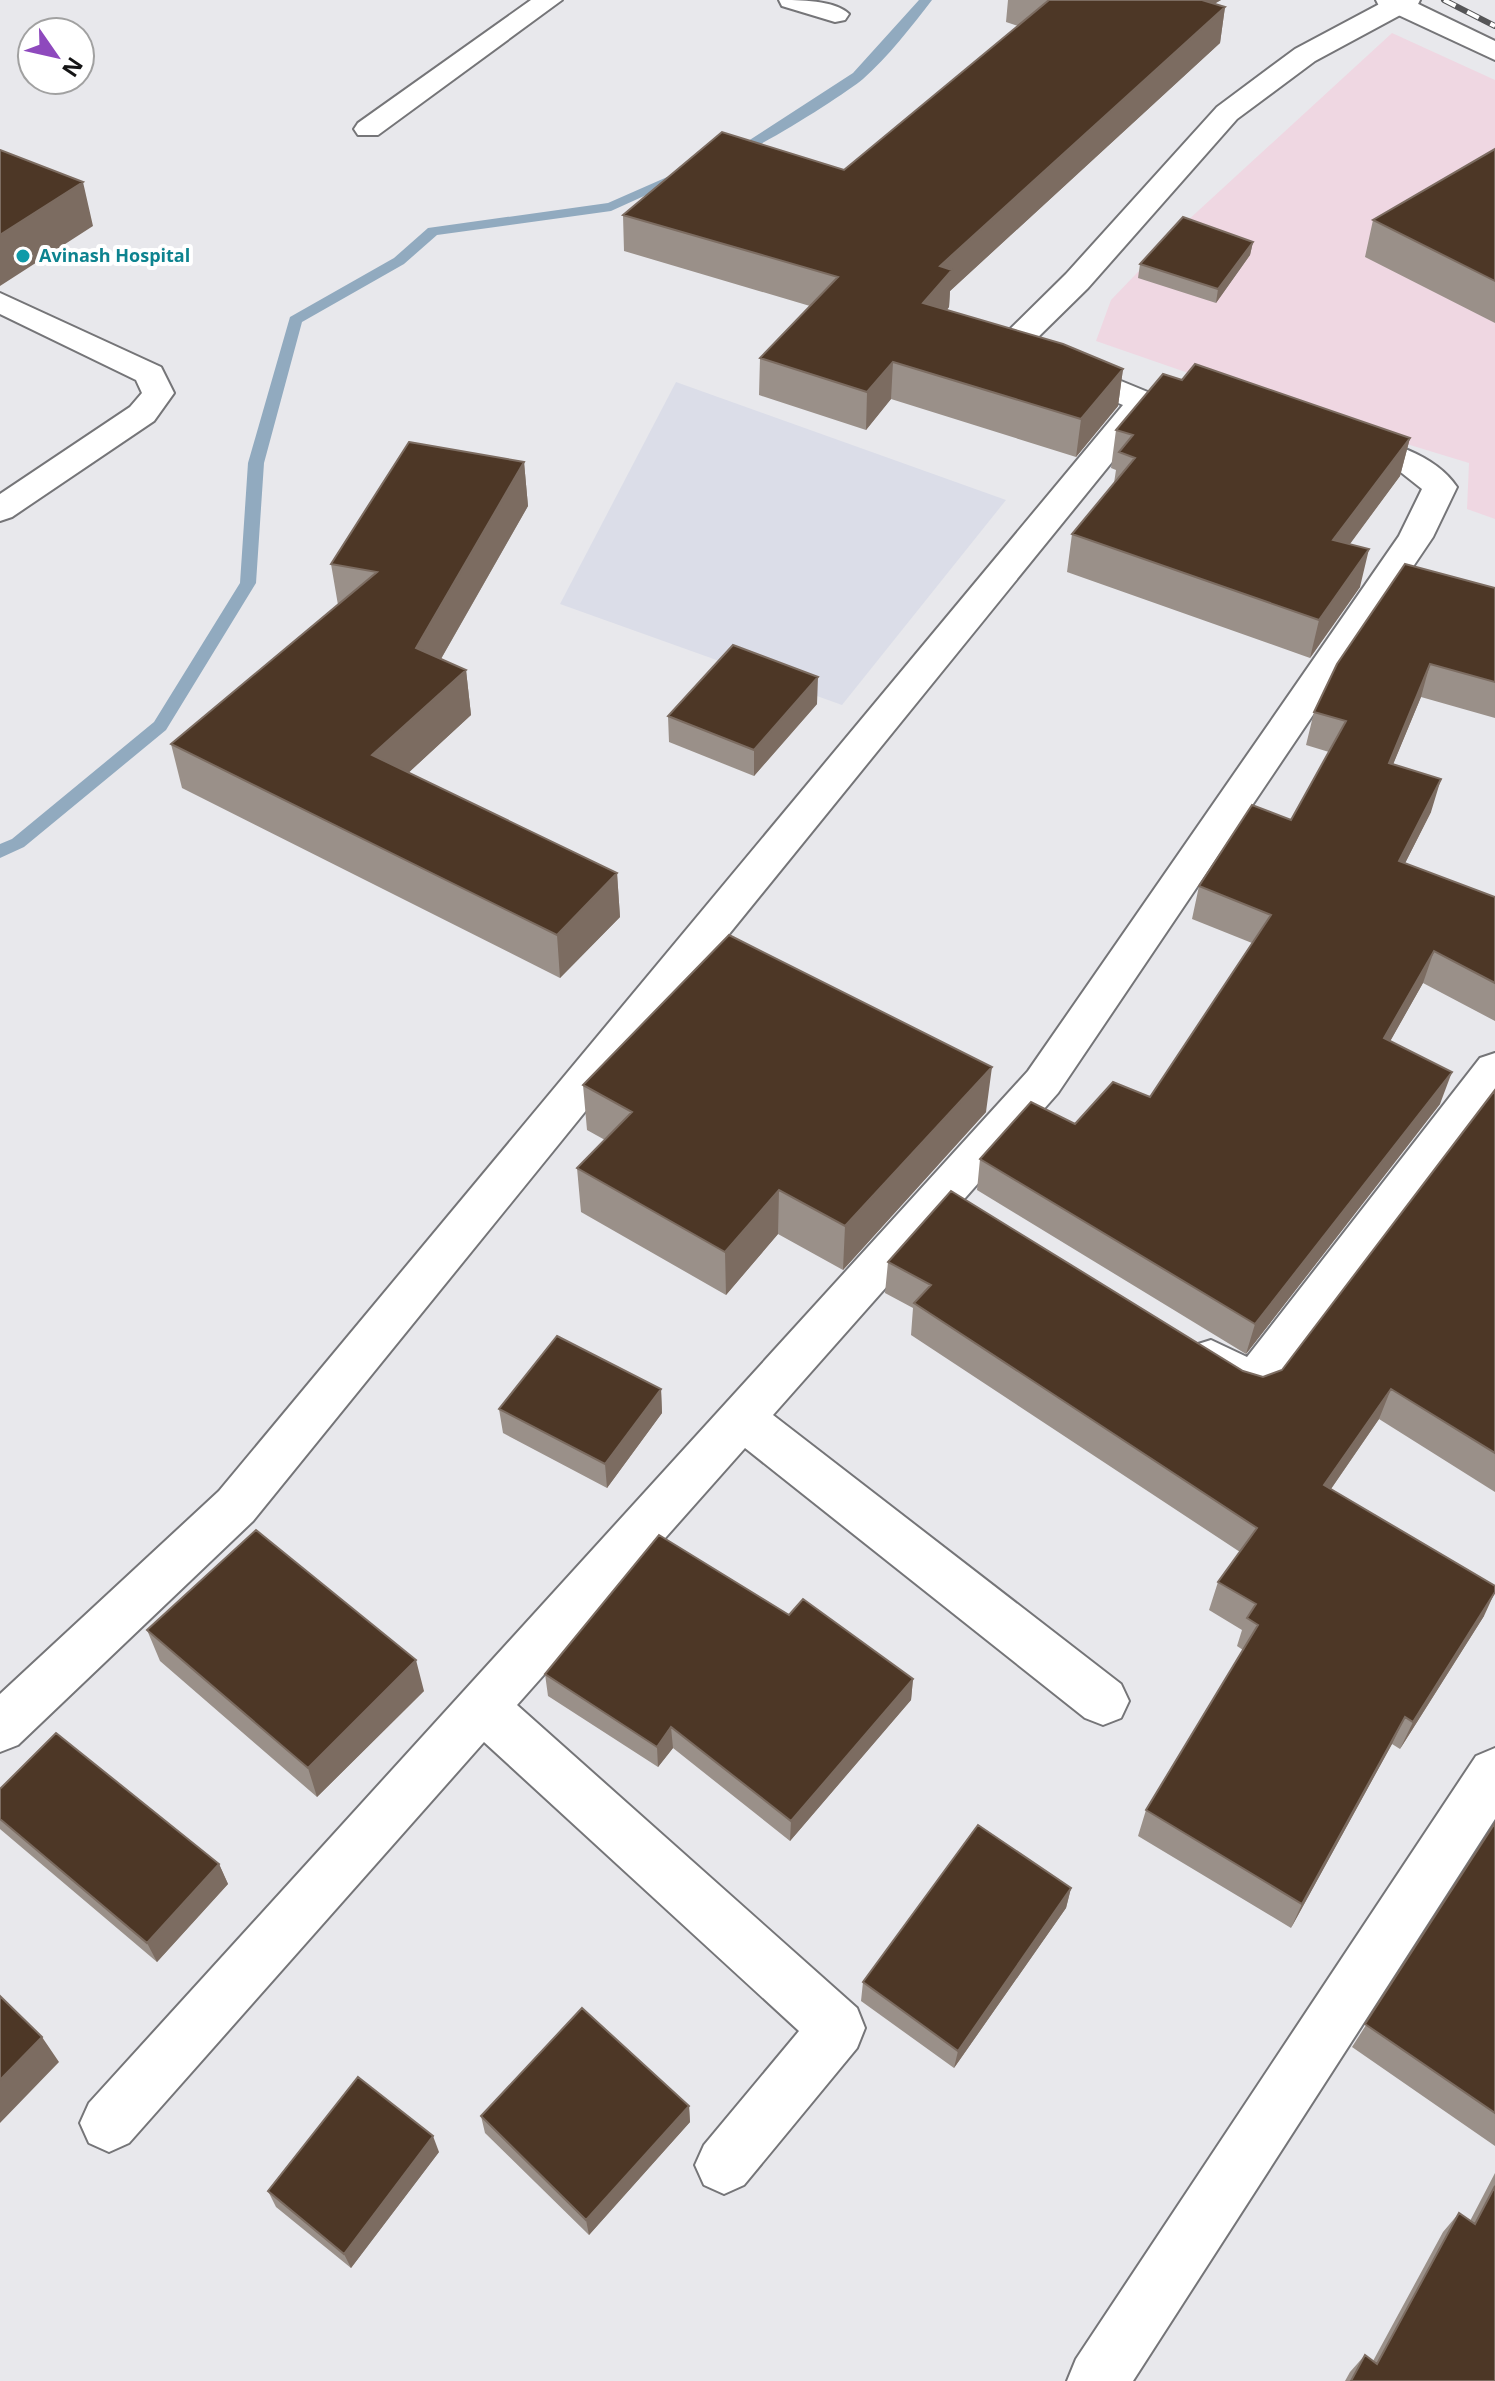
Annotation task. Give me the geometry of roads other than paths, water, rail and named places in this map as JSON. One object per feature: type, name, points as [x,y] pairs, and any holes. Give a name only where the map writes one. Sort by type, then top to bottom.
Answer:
[{"type":"street","points":[[368,129],[549,0]]},
{"type":"street","points":[[792,0],[835,14]]},
{"type":"street","points":[[0,1728],[236,1506],[1154,396],[1010,347],[1077,281],[1227,113],[1305,55],[1398,2],[1495,52]]},
{"type":"street","points":[[0,302],[150,374],[158,393],[142,414],[0,510]]},
{"type":"street","points":[[109,2123],[1043,1082],[1416,537],[1440,487],[1410,463],[1323,433]]},
{"type":"street","points":[[1172,1335],[1253,1385],[1495,1069]]},
{"type":"street","points":[[943,1195],[983,1220]]},
{"type":"street","points":[[742,1418],[1103,1701]]},
{"type":"street","points":[[483,1707],[837,2028],[724,2165]]},
{"type":"street","points":[[1098,2381],[1495,1773]]},
{"type":"waterway","points":[[730,155],[750,146],[858,76],[926,0]]},
{"type":"waterway","points":[[0,852],[18,843],[160,726],[248,583],[256,463],[295,320],[399,261],[433,231],[611,207],[679,177]]},
{"type":"railway","points":[[1444,0],[1495,26]]},
{"type":"place","name":"Avinash Hospital","points":[[23,256]]}]
